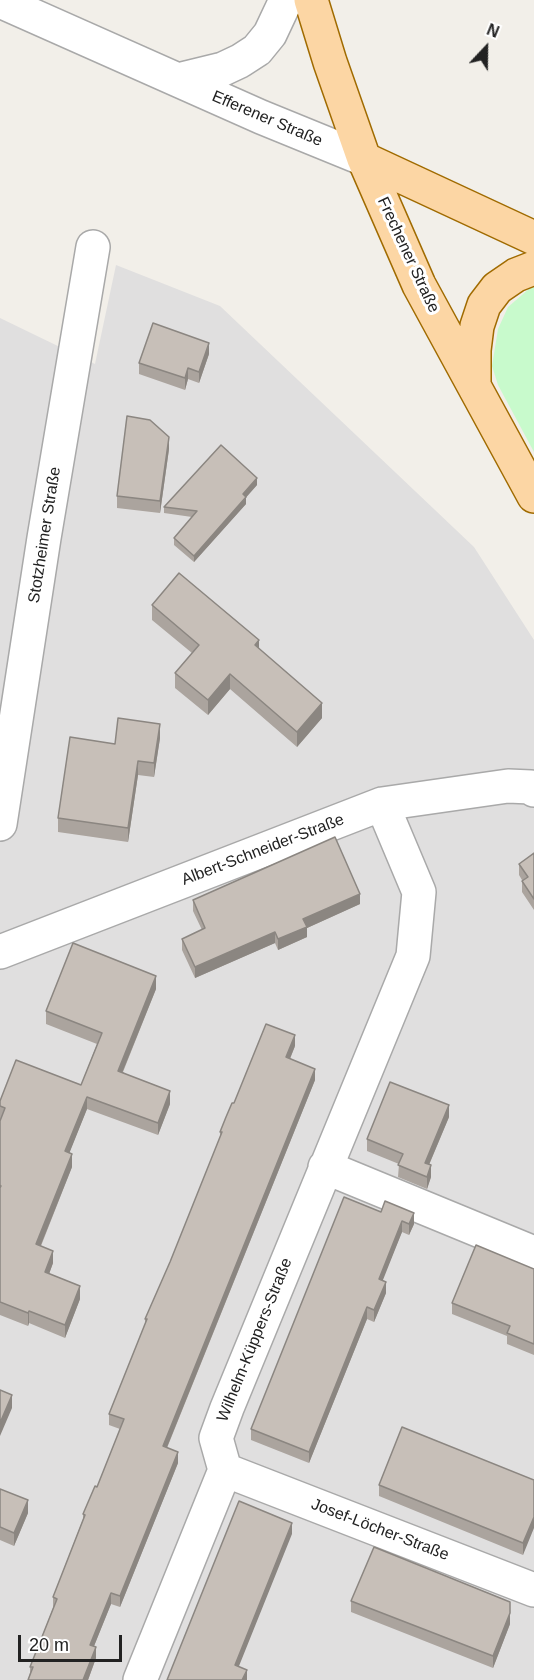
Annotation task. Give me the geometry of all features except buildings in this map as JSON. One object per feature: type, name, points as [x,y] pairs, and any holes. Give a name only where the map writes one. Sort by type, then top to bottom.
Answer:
[{"type":"main road","name":"Frechener Straße","points":[[311,0],[364,159],[419,285],[534,496]]},
{"type":"main road","name":"Efferener Straße","points":[[364,159],[534,238]]},
{"type":"main road","points":[[474,387],[474,350],[477,326],[484,305],[497,288],[516,275],[534,268]]},
{"type":"street","points":[[178,80],[223,69],[257,50],[270,34],[286,0]]},
{"type":"street","name":"Efferener Straße","points":[[0,2],[261,117],[364,159]]},
{"type":"street","name":"Stotzheimer Straße","points":[[0,823],[44,538],[93,247]]},
{"type":"street","name":"Albert-Schneider-Straße","points":[[0,952],[382,804],[508,786],[531,787],[534,790]]},
{"type":"street","name":"Wilhelm-Küppers-Straße","points":[[225,1470],[216,1438],[413,956],[419,892],[382,804]]},
{"type":"street","points":[[325,1167],[534,1253]]},
{"type":"street","points":[[140,1680],[225,1470]]},
{"type":"street","name":"Josef-Löcher-Straße","points":[[225,1470],[534,1590]]},
{"type":"shaded area","points":[[116,265],[220,306],[474,547],[534,640],[534,1680],[0,1680],[0,318],[95,364]]},
{"type":"green space","points":[[534,287],[534,452],[498,385],[492,366],[498,329],[508,307]]}]
